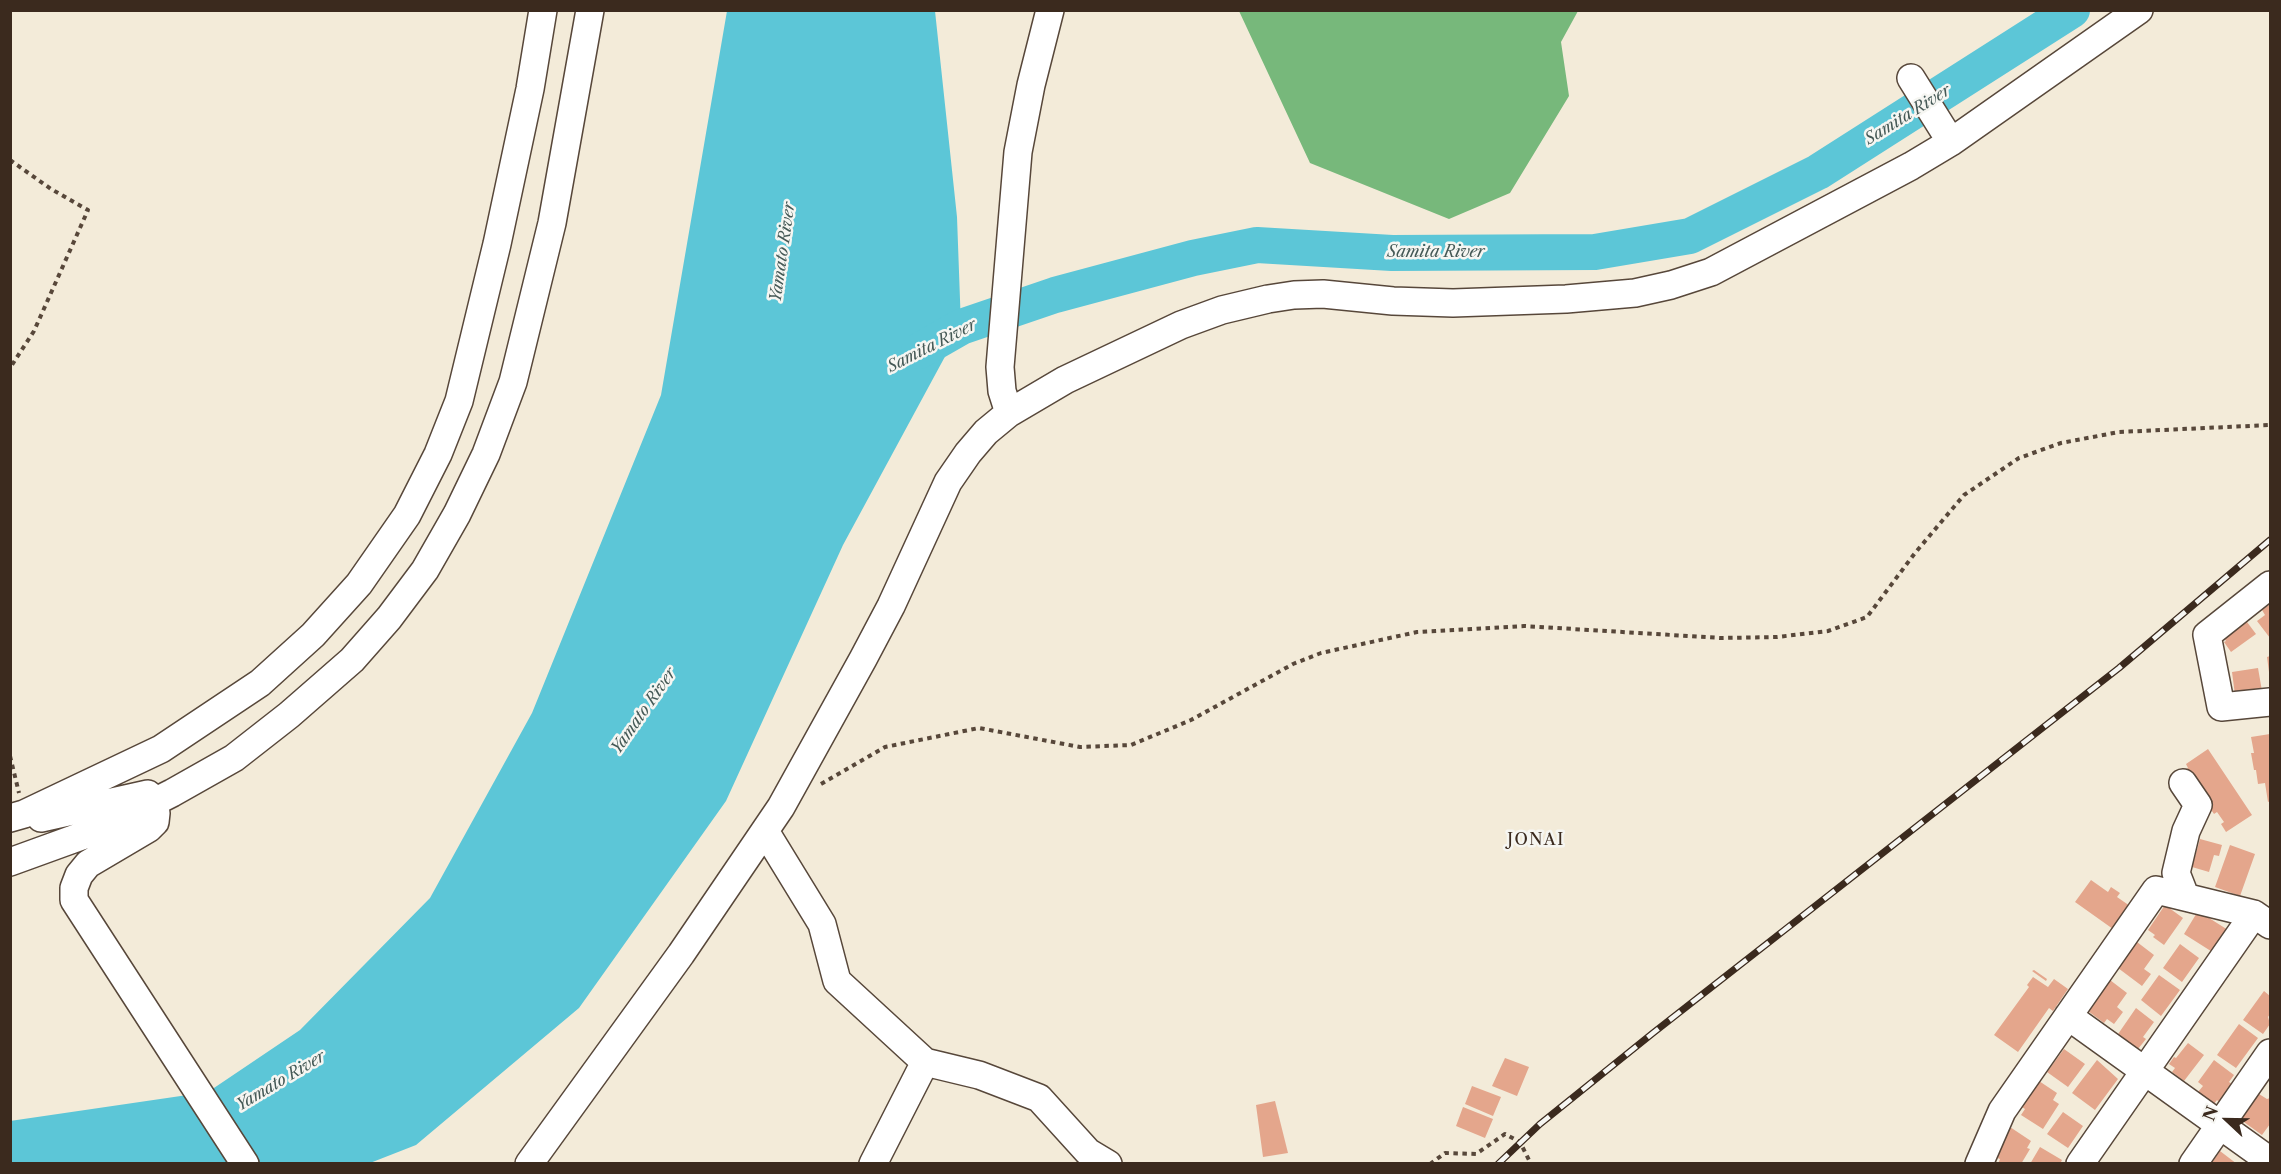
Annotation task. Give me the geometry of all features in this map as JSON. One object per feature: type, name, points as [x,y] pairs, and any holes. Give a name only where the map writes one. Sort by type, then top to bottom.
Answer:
[{"type":"street","points":[[17,816],[161,750],[260,683],[313,635],[359,584],[407,515],[438,454],[459,401],[497,244],[530,88],[543,10]]},
{"type":"street","points":[[10,862],[101,829],[234,758],[289,715],[352,660],[388,618],[424,570],[457,514],[486,454],[513,382],[552,223],[590,10]]},
{"type":"street","points":[[1008,413],[1002,391],[1000,368],[1018,152],[1023,120],[1050,10]]},
{"type":"street","points":[[529,1164],[681,954],[781,807],[864,659],[948,482],[986,432],[1008,413],[1065,380],[1181,325],[1222,310],[1268,299],[1323,294],[1393,301],[1508,302],[1635,293],[1671,285],[1711,272],[1911,166],[1947,136],[2139,10]]},
{"type":"street","points":[[1911,78],[1947,136]]},
{"type":"street","points":[[2271,585],[2207,635],[2221,707],[2271,702]]},
{"type":"street","points":[[2183,783],[2198,805],[2187,831],[2176,873],[2184,896]]},
{"type":"street","points":[[17,816],[27,821],[148,794],[156,813],[150,828],[88,864],[79,875],[74,888],[74,900],[245,1164]]},
{"type":"street","points":[[765,831],[822,924],[837,981],[926,1062],[979,1075],[1039,1098],[1088,1152],[1108,1164]]},
{"type":"street","points":[[1979,1164],[2002,1111],[2156,890],[2184,896],[2262,920],[2144,1072],[2080,1164]]},
{"type":"street","points":[[2068,1016],[2271,1161]]},
{"type":"street","points":[[2193,1164],[2271,1053]]},
{"type":"street","points":[[873,1164],[926,1062]]},
{"type":"path","points":[[10,160],[51,189],[88,210],[34,331],[10,369]]},
{"type":"path","points":[[819,785],[885,747],[979,728],[1080,747],[1131,745],[1191,720],[1293,664],[1321,653],[1417,632],[1524,626],[1722,638],[1777,637],[1828,631],[1867,617],[1915,553],[1964,495],[2019,458],[2061,443],[2119,432],[2271,425]]},
{"type":"path","points":[[10,756],[17,816]]},
{"type":"path","points":[[1430,1164],[1445,1153],[1476,1154],[1504,1134],[1520,1142],[1531,1164]]},
{"type":"green space","points":[[1239,11],[1578,11],[1561,42],[1569,96],[1510,193],[1449,219],[1310,163]]},
{"type":"water","name":"Yamato River","points":[[727,11],[935,11],[957,217],[961,327],[843,545],[726,801],[579,1008],[416,1145],[370,1163],[11,1163],[10,1121],[208,1092],[300,1030],[430,898],[532,713],[661,395]]},
{"type":"building","points":[[2270,604],[2270,638],[2257,621],[2265,615],[2262,610]]},
{"type":"building","points":[[2244,618],[2256,634],[2231,652],[2223,636]]},
{"type":"building","points":[[2270,656],[2270,672],[2269,672],[2267,657]]},
{"type":"building","points":[[2258,668],[2262,691],[2235,695],[2232,672]]},
{"type":"building","points":[[2270,734],[2270,801],[2268,802],[2265,783],[2258,784],[2256,770],[2254,770],[2251,737]]},
{"type":"building","points":[[2208,749],[2252,815],[2226,832],[2221,824],[2224,822],[2217,812],[2214,814],[2184,770],[2188,768],[2186,764]]},
{"type":"building","points":[[2200,839],[2222,845],[2219,856],[2214,855],[2209,872],[2192,867]]},
{"type":"building","points":[[2230,845],[2255,854],[2240,896],[2215,887]]},
{"type":"building","points":[[2091,880],[2108,892],[2111,887],[2120,893],[2117,897],[2130,906],[2113,929],[2075,902]]},
{"type":"building","points":[[2165,905],[2183,918],[2164,945],[2148,930]]},
{"type":"building","points":[[2198,911],[2228,930],[2214,953],[2184,934]]},
{"type":"building","points":[[2137,942],[2154,955],[2144,969],[2151,974],[2142,986],[2118,968]]},
{"type":"building","points":[[2180,944],[2199,958],[2182,982],[2163,968]]},
{"type":"building","points":[[2034,970],[2047,979],[2046,981],[2032,971]]},
{"type":"building","points":[[2159,975],[2180,990],[2161,1016],[2141,1000]]},
{"type":"building","points":[[2033,977],[2048,987],[2054,979],[2068,989],[2053,1011],[2049,1008],[2018,1052],[1994,1035],[2029,987],[2027,985]]},
{"type":"building","points":[[2110,980],[2127,993],[2117,1007],[2123,1012],[2114,1024],[2107,1019],[2104,1023],[2088,1011]]},
{"type":"building","points":[[2264,991],[2270,996],[2268,1017],[2270,1024],[2263,1034],[2243,1020]]},
{"type":"building","points":[[2136,1008],[2154,1022],[2143,1037],[2146,1039],[2138,1049],[2121,1037],[2119,1040],[2116,1037]]},
{"type":"building","points":[[2239,1024],[2258,1038],[2236,1068],[2217,1055]]},
{"type":"building","points":[[2188,1043],[2204,1055],[2184,1081],[2172,1072],[2175,1068],[2169,1064]]},
{"type":"building","points":[[2064,1049],[2085,1064],[2068,1087],[2047,1072]]},
{"type":"building","points":[[1505,1058],[1529,1067],[1517,1096],[1492,1086]]},
{"type":"building","points":[[2097,1060],[2118,1079],[2095,1110],[2072,1093]]},
{"type":"building","points":[[2214,1060],[2234,1075],[2229,1082],[2232,1084],[2219,1102],[2217,1100],[2214,1104],[2198,1092],[2203,1086],[2198,1082]]},
{"type":"building","points":[[2039,1081],[2057,1093],[2053,1100],[2059,1104],[2043,1129],[2021,1115],[2025,1109],[2022,1107]]},
{"type":"building","points":[[1472,1086],[1501,1097],[1493,1116],[1465,1104]]},
{"type":"building","points":[[2259,1094],[2267,1099],[2270,1098],[2270,1124],[2262,1135],[2241,1120]]},
{"type":"building","points":[[1275,1101],[1288,1153],[1263,1157],[1256,1105]]},
{"type":"building","points":[[1463,1107],[1493,1119],[1485,1138],[1456,1126]]},
{"type":"building","points":[[2063,1112],[2083,1126],[2068,1148],[2047,1134]]},
{"type":"building","points":[[2010,1127],[2031,1141],[2027,1148],[2030,1149],[2021,1164],[1998,1164],[2000,1159],[1995,1157]]},
{"type":"building","points":[[2040,1147],[2062,1160],[2060,1164],[2030,1164]]},
{"type":"building","points":[[2220,1151],[2237,1164],[2211,1164]]},
{"type":"waterway","name":"Samita River","points":[[919,351],[961,327],[1055,295],[1193,258],[1257,245],[1392,253],[1595,252],[1690,236],[1818,172],[2072,10]]},
{"type":"railway","points":[[1498,1164],[1540,1124],[2119,668],[2270,540]]},
{"type":"district","name":"JONAI","points":[[1536,840]]}]
